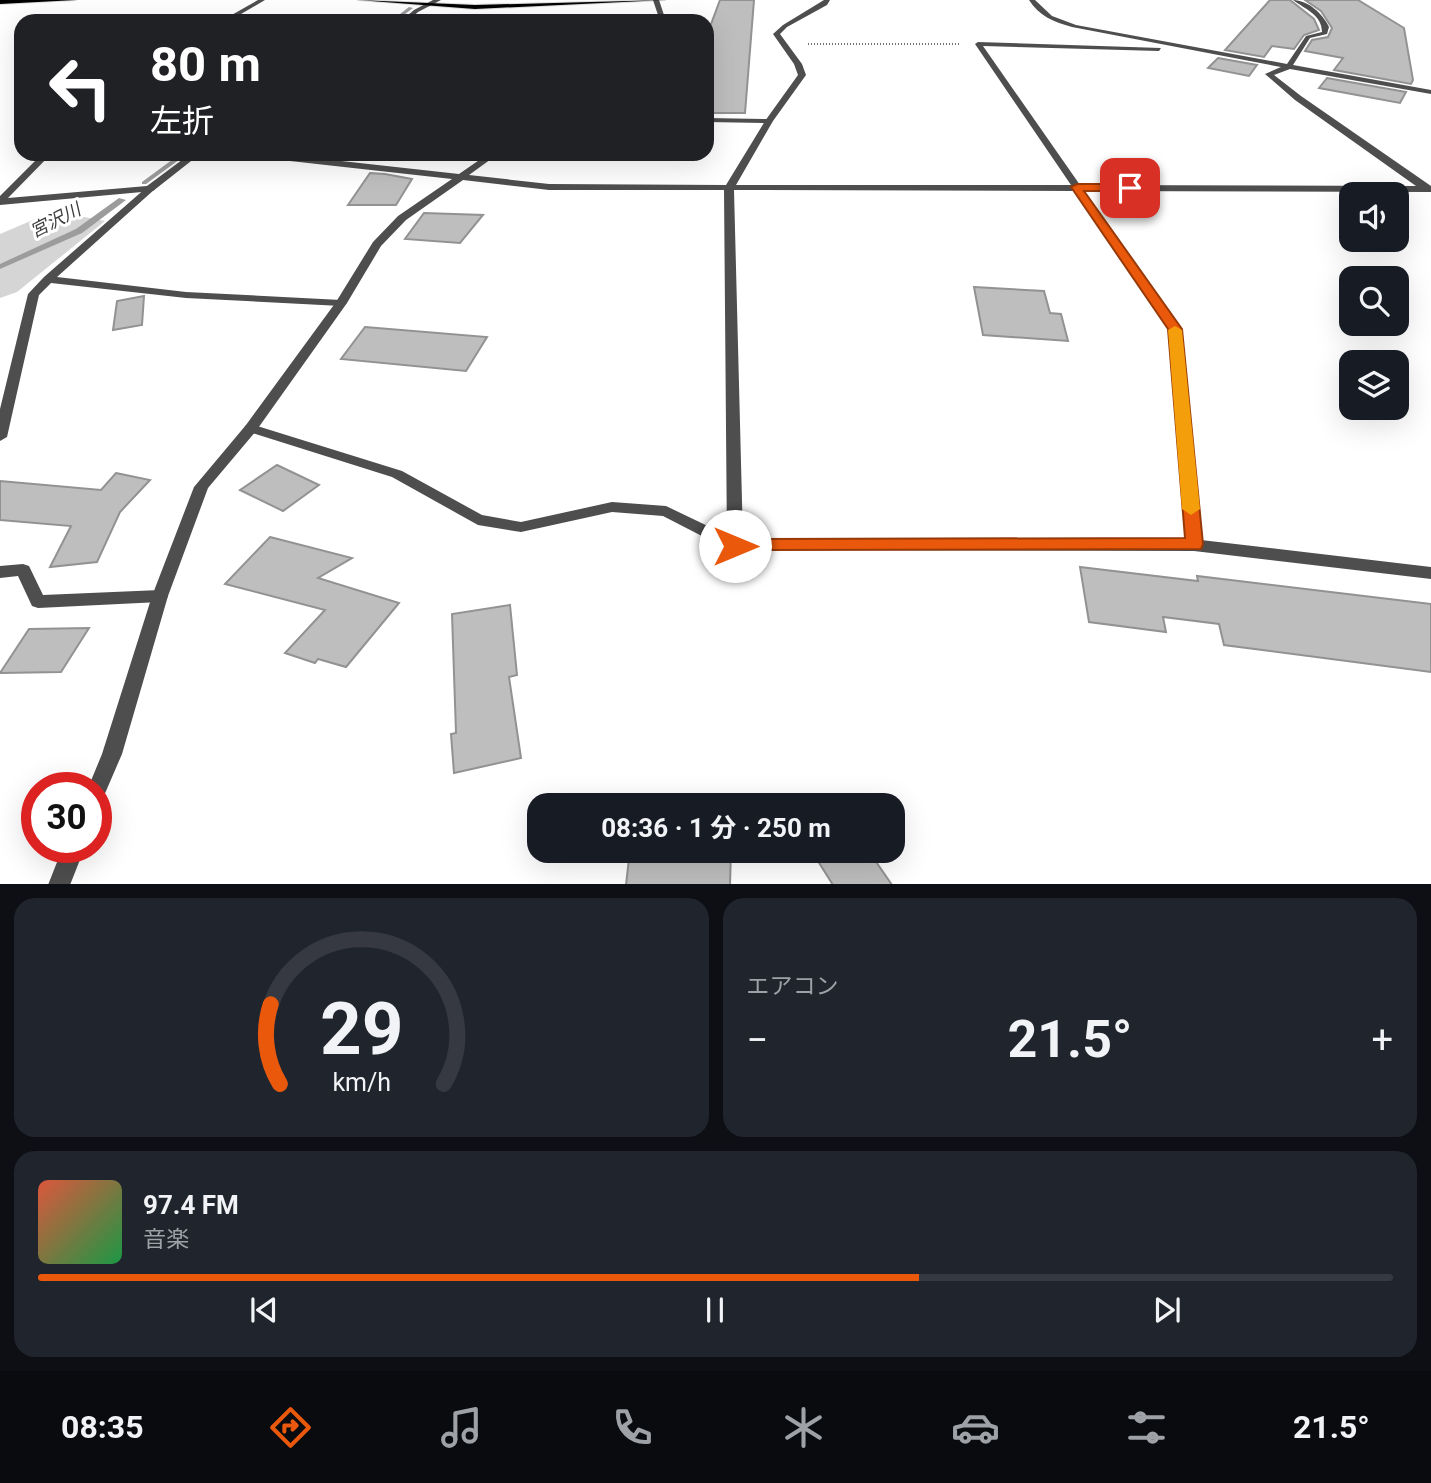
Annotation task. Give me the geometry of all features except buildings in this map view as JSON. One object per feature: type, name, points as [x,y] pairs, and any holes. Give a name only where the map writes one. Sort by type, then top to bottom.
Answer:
[{"type":"main road","points":[[0,2],[72,0]]},
{"type":"main road","points":[[362,0],[513,7],[657,0]]},
{"type":"street","points":[[237,14],[262,0]]},
{"type":"street","points":[[414,14],[438,0]]},
{"type":"street","points":[[735,546],[729,188],[769,121],[802,75],[798,64],[776,34],[785,26],[825,4],[827,0]]},
{"type":"street","points":[[1032,0],[1035,8],[1064,23],[1431,92]]},
{"type":"street","points":[[1296,0],[1321,17],[1326,27],[1325,33],[1308,37],[1289,67],[1269,74],[1298,98],[1429,190]]},
{"type":"street","points":[[978,44],[1151,50],[1175,46]]},
{"type":"street","points":[[978,44],[1175,329],[1194,544]]},
{"type":"street","points":[[714,120],[769,121]]},
{"type":"street","points":[[0,201],[40,161]]},
{"type":"street","points":[[0,437],[34,293],[150,189],[187,161]]},
{"type":"street","points":[[320,161],[549,187],[1429,190]]},
{"type":"street","points":[[104,772],[160,596],[201,487],[251,428],[341,303],[377,244],[402,218],[484,161]]},
{"type":"street","points":[[0,201],[150,189]]},
{"type":"street","points":[[48,279],[186,295],[341,303]]},
{"type":"street","points":[[251,428],[397,474],[478,520],[521,527],[612,508],[666,511],[735,546],[1194,544],[1431,572]]},
{"type":"street","points":[[0,572],[23,570],[38,602],[160,596]]},
{"type":"street","points":[[59,884],[68,863]]},
{"type":"path","points":[[781,43],[978,44]]},
{"type":"shaded area","points":[[54,211],[105,221],[17,292],[0,298],[0,234]]},
{"type":"waterway","name":"宮沢川","points":[[403,14],[411,8]]},
{"type":"waterway","name":"宮沢川","points":[[144,183],[174,161]]},
{"type":"waterway","name":"宮沢川","points":[[0,267],[79,231],[122,200]]},
{"type":"slow traffic","points":[[1175,330],[1191,509]]},
{"type":"route","points":[[735,546],[1194,544],[1175,329],[1077,187],[1130,188]]}]
